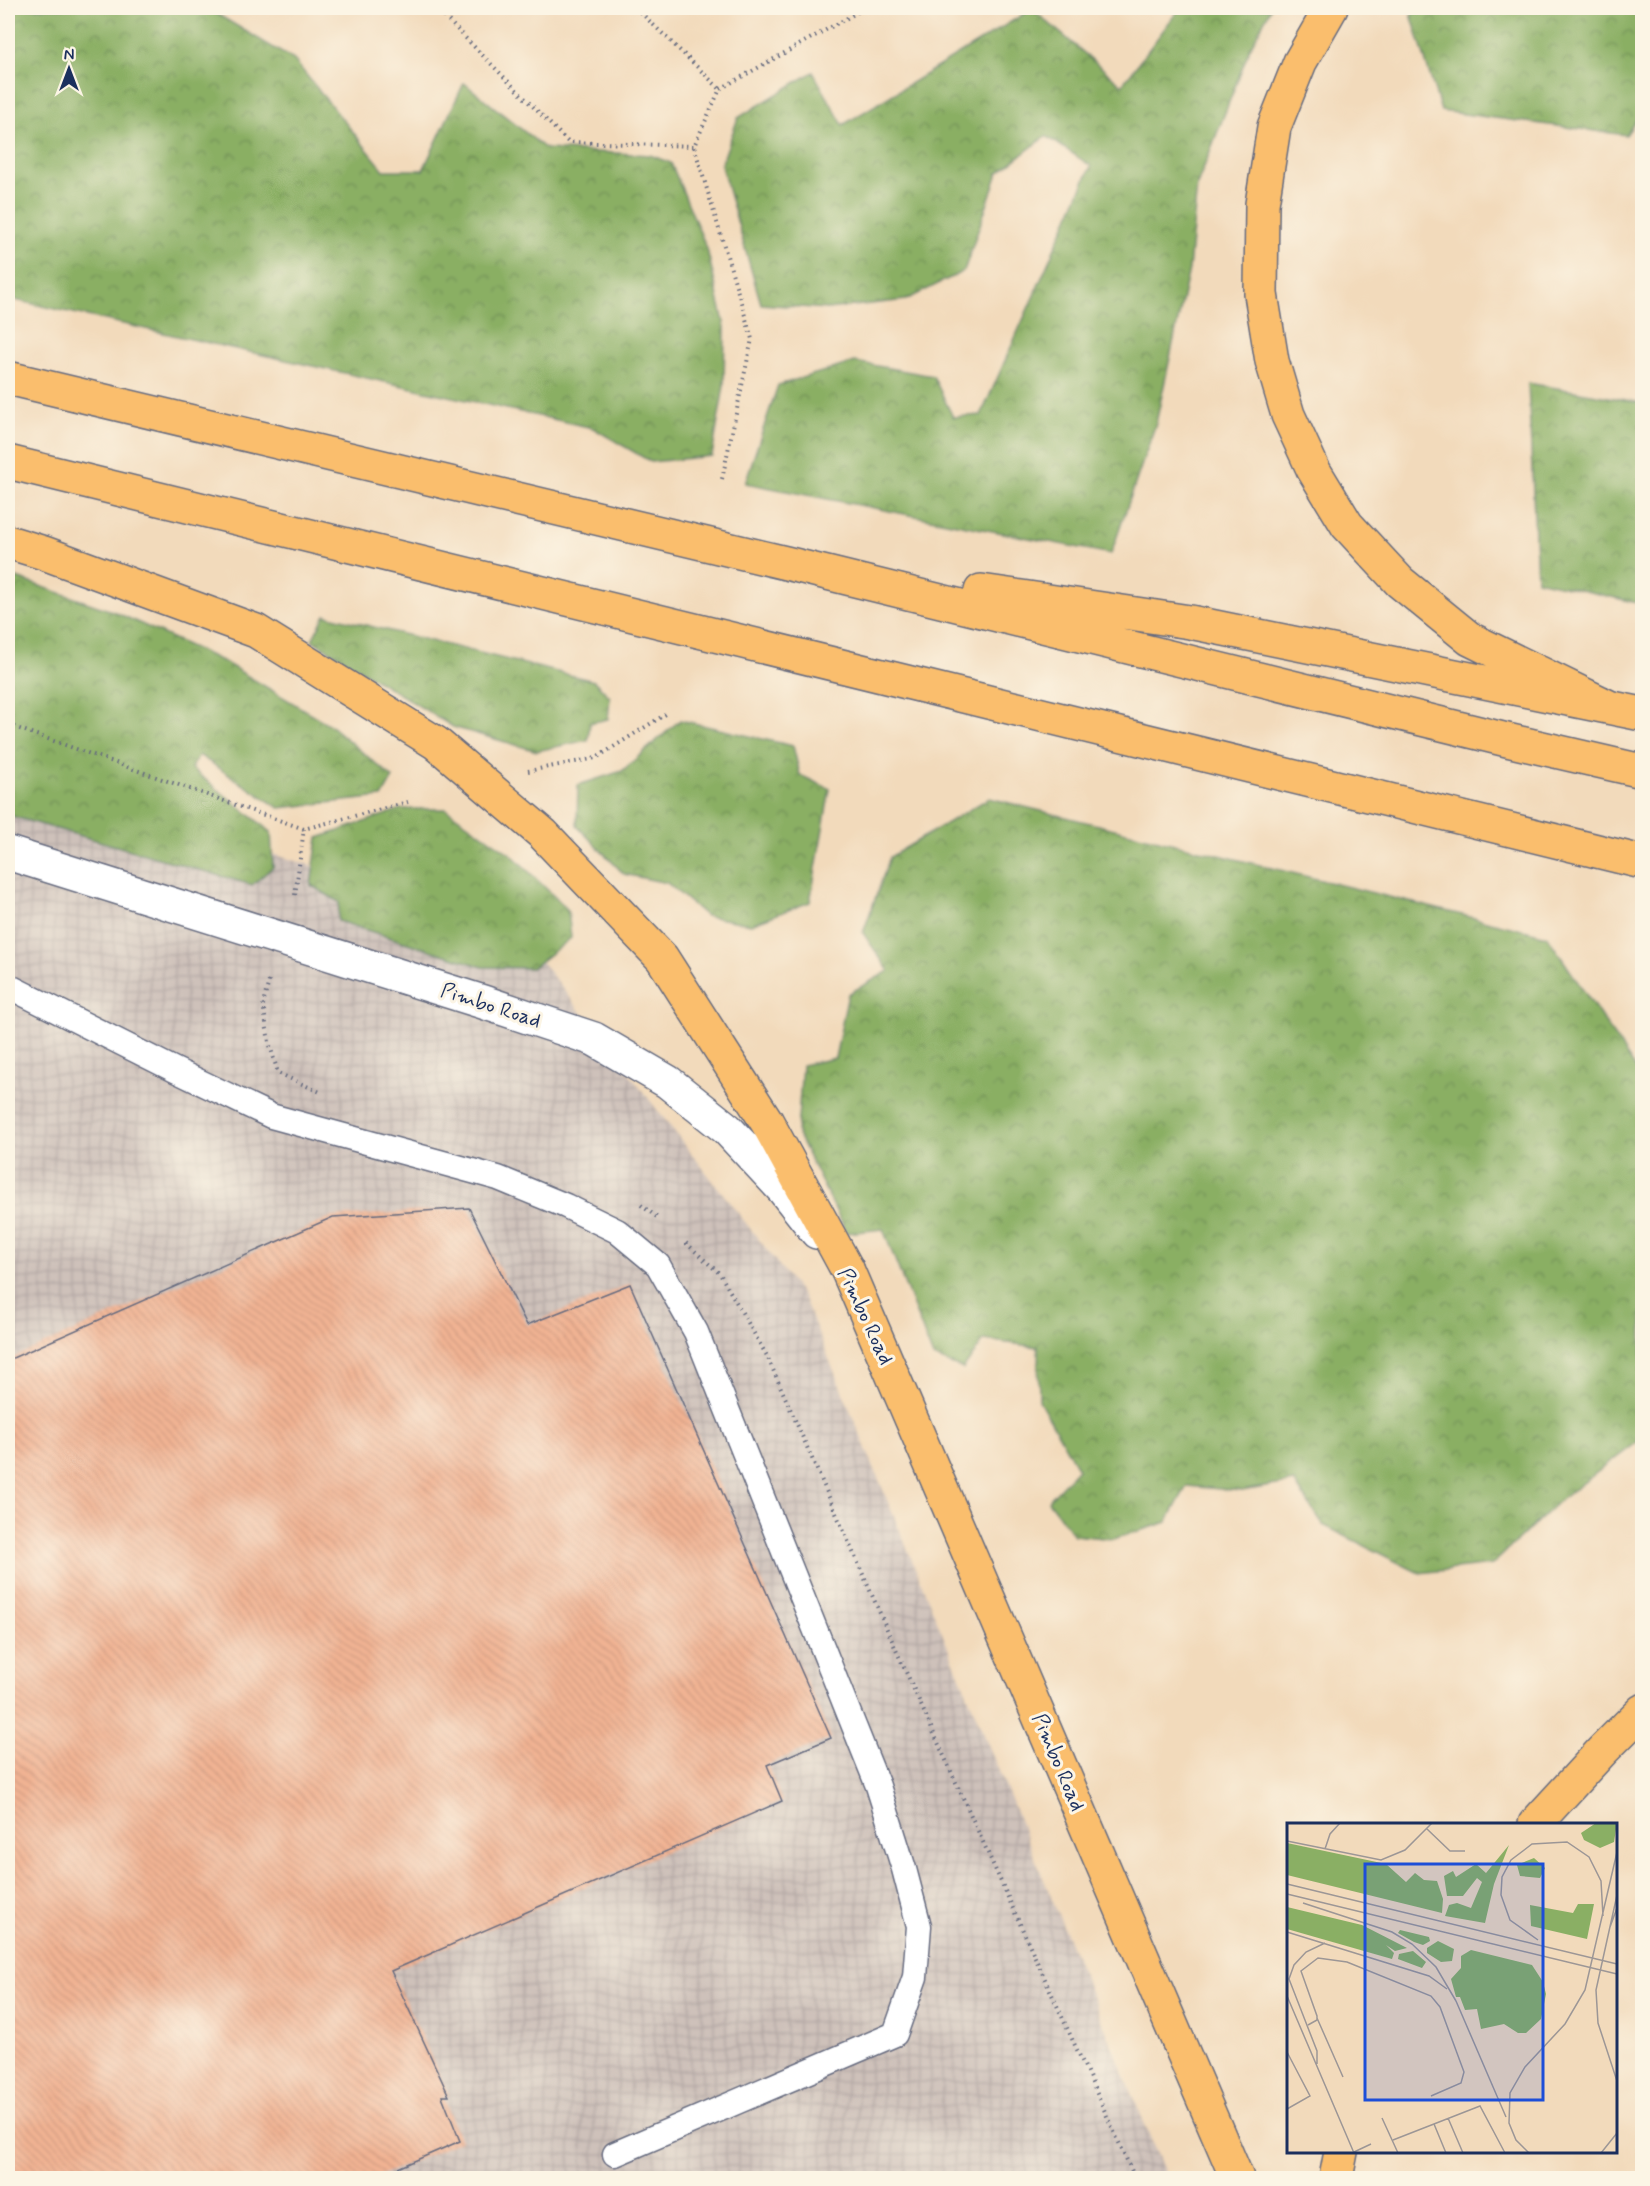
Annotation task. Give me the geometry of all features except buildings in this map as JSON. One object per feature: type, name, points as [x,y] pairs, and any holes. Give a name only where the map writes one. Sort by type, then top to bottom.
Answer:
[{"type":"main road","points":[[1331,8],[1300,62],[1274,127],[1262,204],[1260,294],[1272,361],[1288,415],[1313,469],[1347,525],[1400,582],[1470,639],[1607,706]]},
{"type":"main road","points":[[8,378],[786,563],[1495,738],[1642,771]]},
{"type":"main road","points":[[8,462],[1642,862]]},
{"type":"main road","points":[[8,542],[44,553],[256,631],[436,743],[543,834],[662,958],[767,1122],[847,1269]]},
{"type":"main road","points":[[786,563],[1190,622],[1642,714]]},
{"type":"main road","name":"Pimbo Road","points":[[847,1269],[1238,2178]]},
{"type":"main road","points":[[1536,1823],[1642,1711]]},
{"type":"main road","points":[[1336,2178],[1341,2153]]},
{"type":"street","name":"Pimbo Road","points":[[8,853],[472,998],[594,1039],[668,1082],[727,1129],[783,1189],[847,1269]]},
{"type":"lane","points":[[8,986],[271,1116],[498,1178],[566,1206],[617,1231],[658,1265],[696,1332],[878,1786],[919,1926],[915,1977],[895,2034],[615,2154]]},
{"type":"path","points":[[436,8],[568,142],[694,146]]},
{"type":"path","points":[[636,8],[720,89]]},
{"type":"path","points":[[722,479],[752,339],[694,146],[720,89],[865,8]]},
{"type":"path","points":[[527,771],[596,758],[669,712]]},
{"type":"path","points":[[8,725],[304,830],[408,802]]},
{"type":"path","points":[[295,895],[304,830]]},
{"type":"shaded area","points":[[8,777],[512,924],[803,1296],[1167,2178],[8,2178]]},
{"type":"green space","points":[[8,8],[207,8],[294,60],[384,170],[423,170],[464,83],[546,149],[650,155],[671,163],[707,249],[725,327],[724,386],[712,456],[651,462],[593,428],[10,299]]},
{"type":"green space","points":[[1180,8],[1271,8],[1250,48],[1197,185],[1189,269],[1156,423],[1111,554],[745,483],[778,385],[855,362],[933,376],[953,417],[981,415],[1091,166],[1046,136],[998,173],[964,271],[906,300],[827,309],[761,304],[721,165],[738,118],[813,72],[843,125],[1032,9],[1122,85]]},
{"type":"green space","points":[[1427,8],[1628,8],[1642,22],[1642,112],[1626,135],[1441,111],[1411,14]]},
{"type":"green space","points":[[1528,383],[1642,403],[1642,604],[1537,580]]},
{"type":"green space","points":[[8,575],[115,612],[224,662],[330,725],[393,778],[382,797],[279,808],[199,755],[191,768],[271,832],[273,867],[252,885],[8,815]]},
{"type":"green space","points":[[325,615],[594,681],[610,697],[608,719],[590,723],[588,740],[537,751],[453,727],[312,640]]},
{"type":"green space","points":[[680,720],[793,746],[800,775],[830,789],[810,902],[751,924],[706,916],[667,883],[624,874],[577,826],[578,785],[622,771]]},
{"type":"green space","points":[[989,798],[1547,936],[1642,1078],[1642,1417],[1636,1443],[1559,1501],[1492,1565],[1419,1573],[1323,1525],[1294,1482],[1242,1491],[1187,1486],[1167,1522],[1113,1539],[1074,1535],[1048,1501],[1078,1469],[1039,1400],[1038,1347],[984,1340],[963,1369],[933,1357],[883,1229],[847,1233],[797,1133],[802,1065],[835,1058],[848,994],[889,971],[863,933],[890,857]]},
{"type":"green space","points":[[401,809],[446,809],[512,855],[568,910],[571,938],[532,968],[483,967],[338,921],[339,902],[311,885],[318,838]]}]
